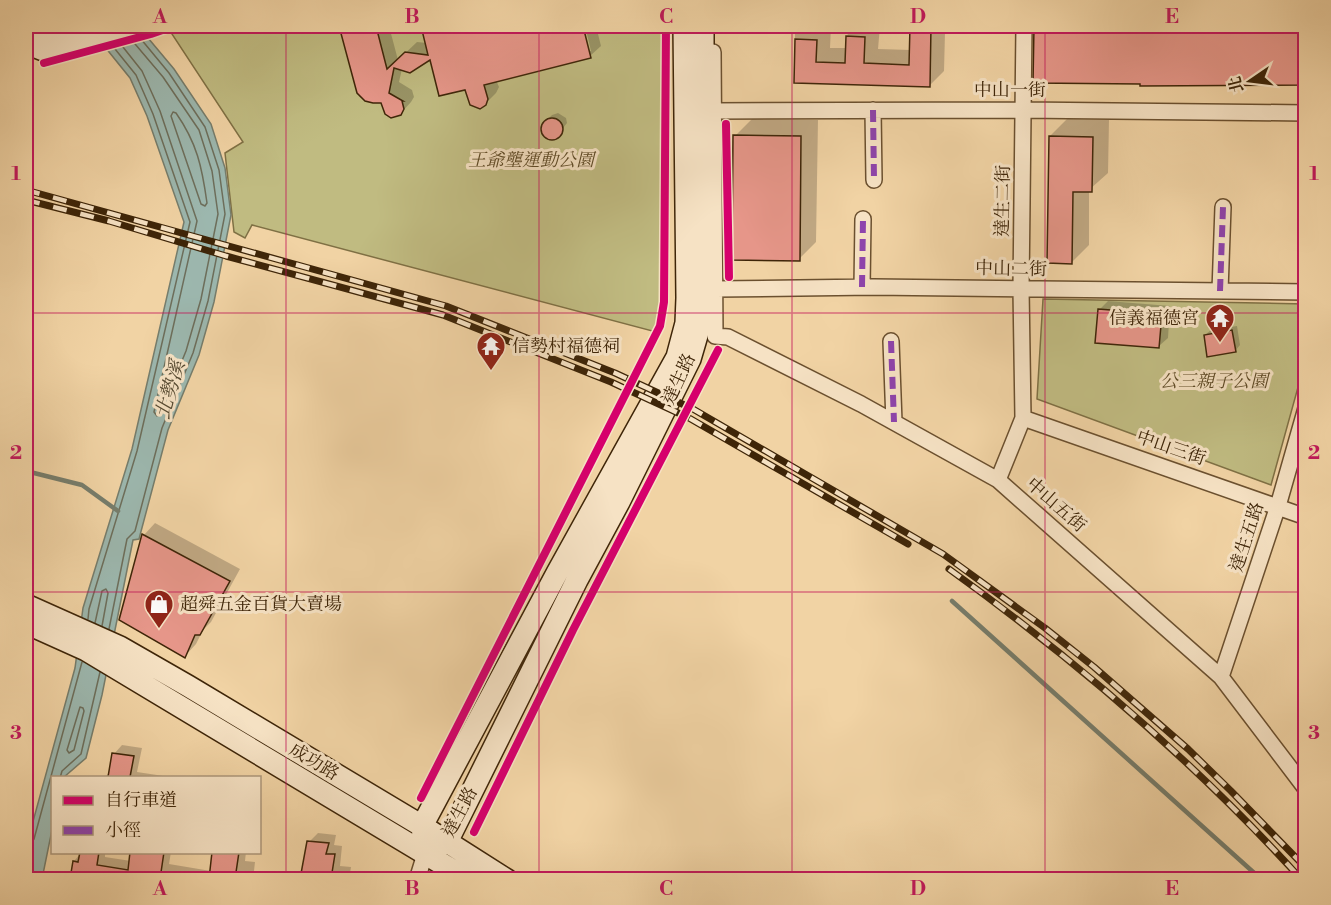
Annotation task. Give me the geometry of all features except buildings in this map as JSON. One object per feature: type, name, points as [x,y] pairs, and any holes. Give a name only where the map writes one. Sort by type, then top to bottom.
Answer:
[{"type":"street","points":[[26,43],[71,31],[127,26]]},
{"type":"street","name":"達生路","points":[[684,26],[687,298],[686,323],[677,357],[557,573],[422,826],[425,854],[447,842],[690,359],[700,325],[703,296],[703,26]]},
{"type":"street","points":[[711,26],[716,289]]},
{"type":"street","name":"達生二街","points":[[998,480],[1023,418],[1021,289],[1024,26]]},
{"type":"street","points":[[873,110],[874,180]]},
{"type":"street","name":"中山一街","points":[[714,111],[1023,110],[1305,113]]},
{"type":"street","points":[[1220,291],[1223,207]]},
{"type":"street","points":[[862,287],[863,219]]},
{"type":"street","name":"中山二街","points":[[716,289],[862,287],[1305,292]]},
{"type":"street","name":"中山五街","points":[[716,289],[715,336],[728,337],[894,422],[998,480],[1221,677],[1305,789]]},
{"type":"street","points":[[891,341],[894,422]]},
{"type":"street","name":"達生五路","points":[[1221,677],[1278,506],[1305,408]]},
{"type":"street","name":"中山三街","points":[[1023,418],[1305,517]]},
{"type":"street","points":[[26,605],[61,629],[86,650],[116,656]]},
{"type":"street","points":[[26,623],[61,629]]},
{"type":"street","name":"成功路","points":[[116,656],[422,826],[507,879]]},
{"type":"street","name":"成功路","points":[[116,656],[425,854],[469,879]]},
{"type":"street","points":[[417,879],[425,854]]},
{"type":"green space","name":"王爺壟運動公園","points":[[174,26],[666,26],[664,302],[660,326],[656,332],[252,225],[245,238],[234,232],[225,153],[243,142],[168,28]]},
{"type":"green space","name":"公三親子公園","points":[[1043,299],[1305,304],[1305,362],[1271,485],[1037,399]]},
{"type":"water","name":"北勢溪","points":[[88,26],[138,26],[174,69],[211,124],[225,168],[231,215],[214,302],[199,355],[168,430],[139,539],[133,540],[102,695],[86,758],[65,776],[51,776],[51,835],[42,879],[26,880],[26,847],[75,668],[83,608],[132,449],[184,222],[147,116],[130,78]]},
{"type":"waterway","points":[[26,471],[82,485],[118,511]]},
{"type":"waterway","points":[[952,601],[1262,880]]},
{"type":"railway","points":[[26,190],[446,306],[615,373],[693,409],[943,554],[1045,628],[1094,667],[1188,749],[1306,868]]},
{"type":"railway","points":[[26,200],[109,221],[226,256],[443,315],[611,382],[689,418],[908,544]]},
{"type":"railway","points":[[949,569],[1043,640],[1134,715],[1220,795],[1302,880]]},
{"type":"marked path","points":[[873,110],[874,180]]},
{"type":"marked path","points":[[1220,291],[1223,207]]},
{"type":"marked path","points":[[862,287],[863,219]]},
{"type":"marked path","points":[[891,341],[894,422]]},
{"type":"cycle path","points":[[44,63],[174,26]]},
{"type":"cycle path","points":[[421,798],[660,326],[664,302],[666,26]]},
{"type":"cycle path","points":[[726,124],[729,277]]},
{"type":"cycle path","points":[[474,832],[573,630],[718,350]]},
{"type":"place","name":"信義福德宮","points":[[1220,344]]},
{"type":"place","name":"信勢村福德祠","points":[[491,372]]},
{"type":"place","name":"超舜五金百貨大賣場","points":[[159,630]]}]
